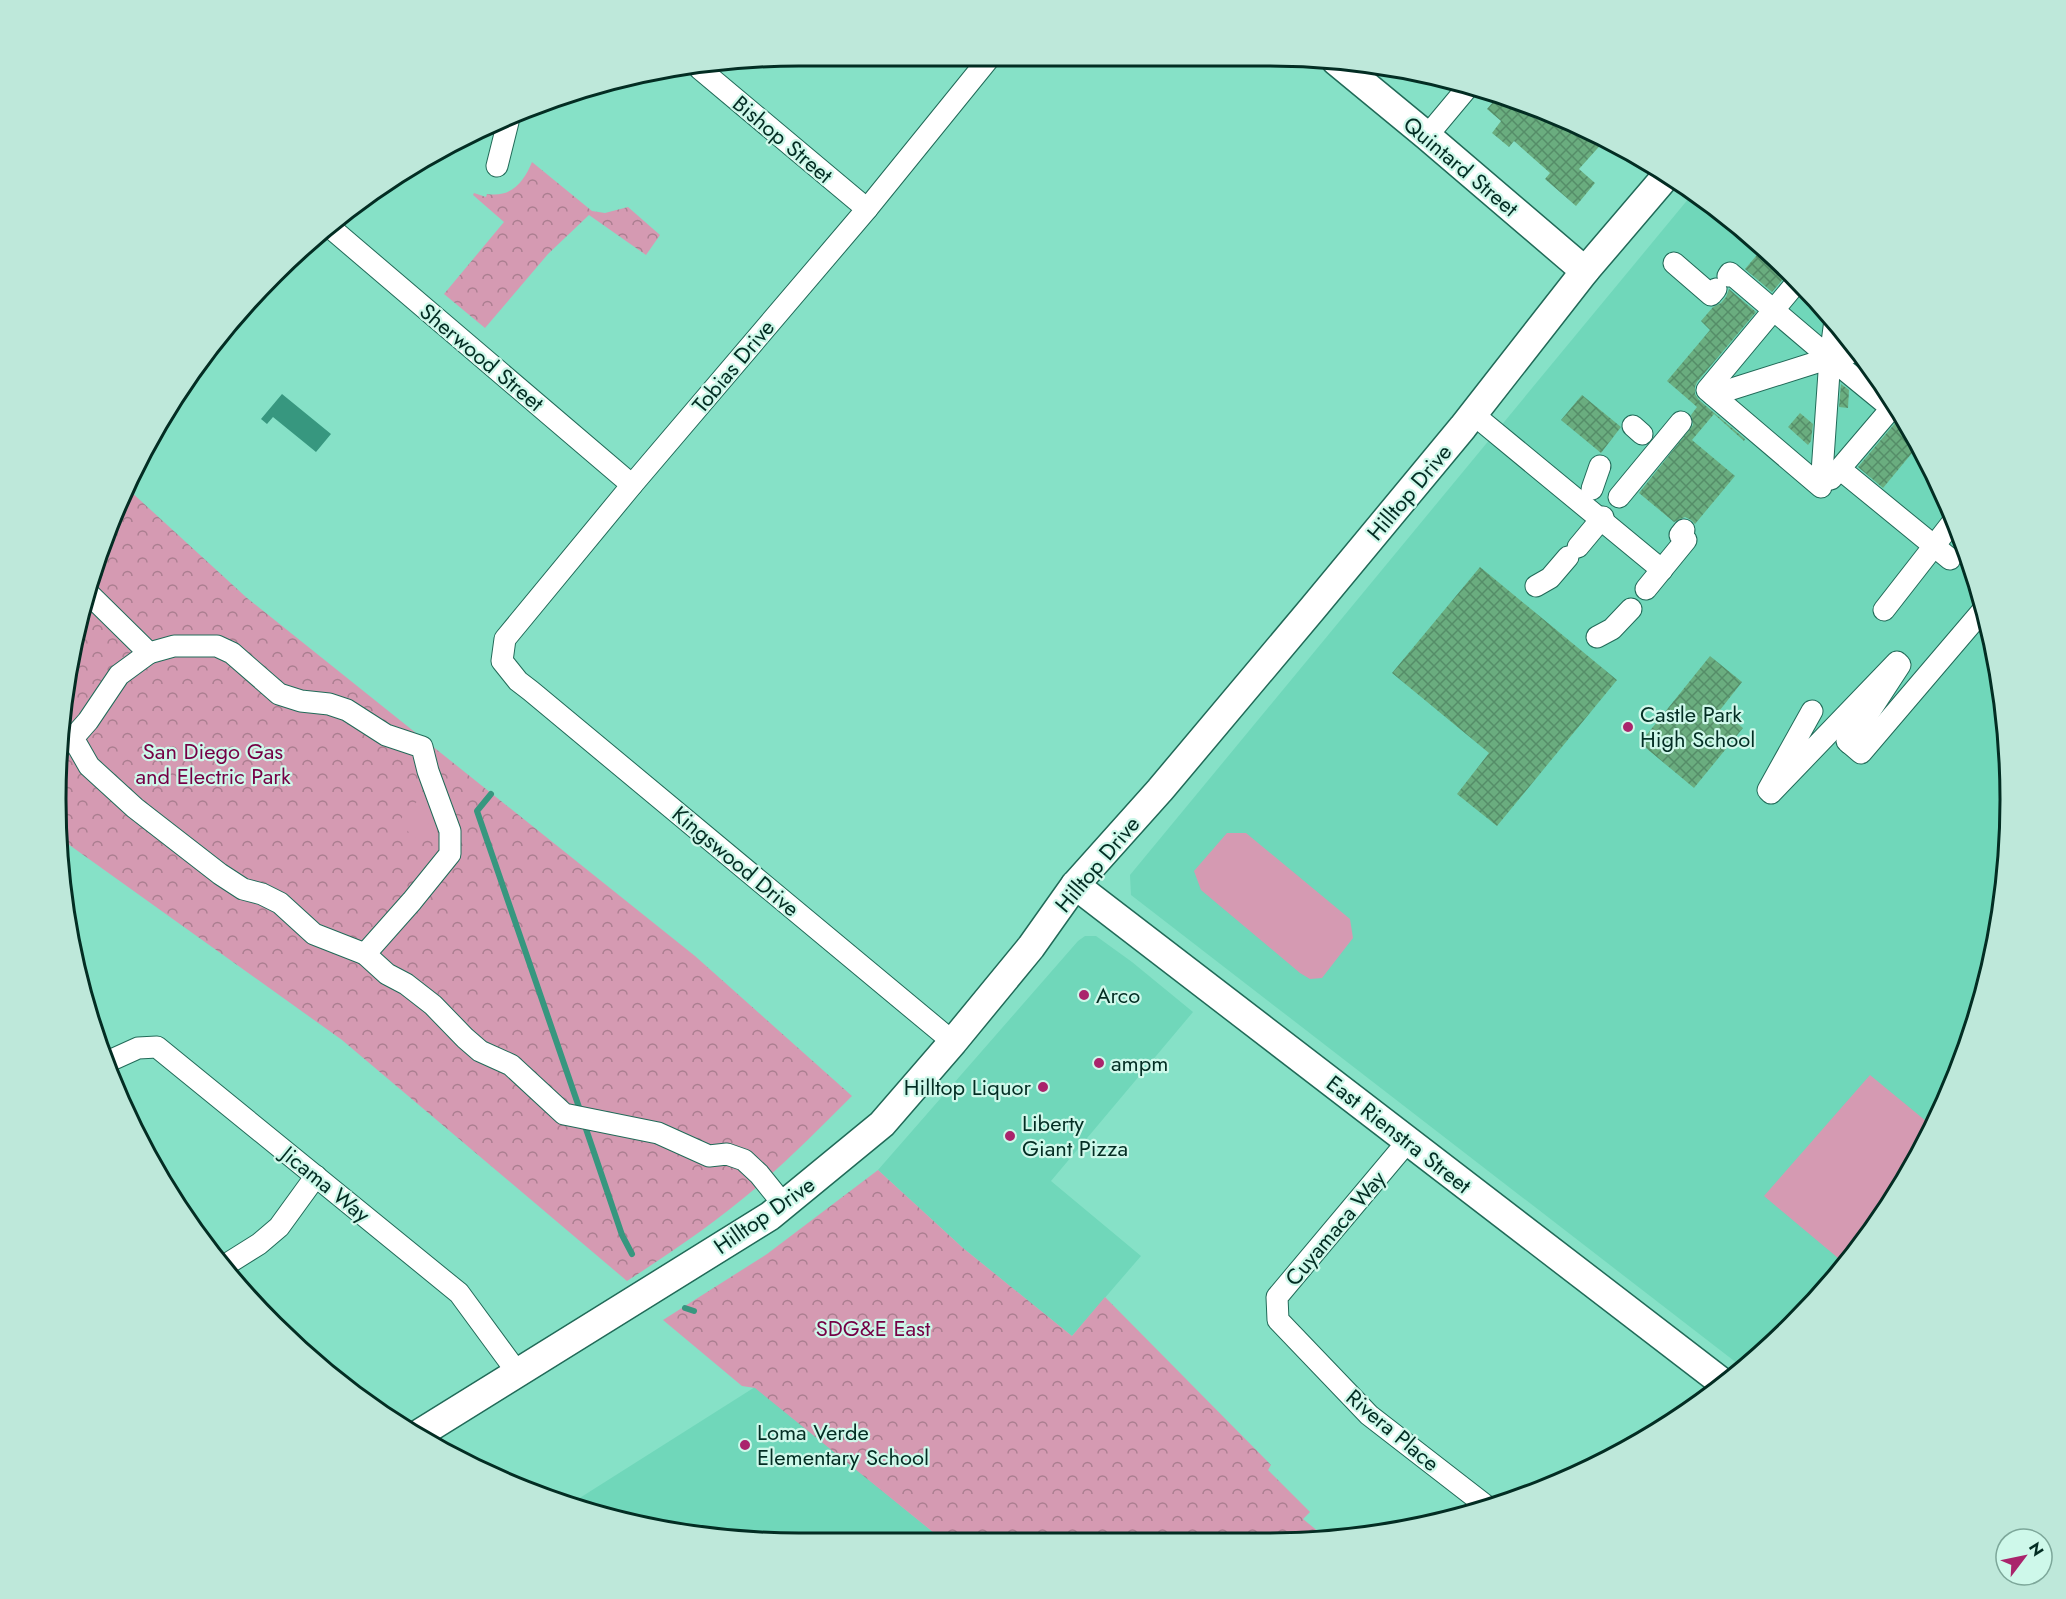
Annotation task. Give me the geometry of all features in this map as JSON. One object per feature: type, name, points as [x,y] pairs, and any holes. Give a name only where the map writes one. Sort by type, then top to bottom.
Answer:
[{"type":"main road","name":"Quintard Street","points":[[1348,71],[1585,271]]},
{"type":"main road","name":"Hilltop Drive","points":[[425,1430],[770,1216],[882,1124],[953,1042],[1031,946],[1075,885],[1160,790],[1473,414],[1585,271],[1661,182]]},
{"type":"main road","name":"East Rienstra Street","points":[[1075,885],[1717,1378]]},
{"type":"street","name":"Tobias Drive","points":[[519,681],[502,661],[505,639],[632,485],[867,209],[983,66]]},
{"type":"street","name":"Bishop Street","points":[[704,72],[867,209]]},
{"type":"street","points":[[1427,136],[1463,93]]},
{"type":"street","points":[[497,166],[507,128]]},
{"type":"street","name":"Sherwood Street","points":[[336,232],[632,485]]},
{"type":"street","points":[[1674,263],[1711,295],[1730,273],[1830,358],[1869,382]]},
{"type":"street","points":[[1792,288],[1707,390],[1821,487]]},
{"type":"street","points":[[1821,487],[1833,335]]},
{"type":"street","points":[[1830,358],[1841,345]]},
{"type":"street","points":[[1713,395],[1848,353]]},
{"type":"street","points":[[1821,487],[1824,488],[1888,412]]},
{"type":"street","points":[[1473,414],[1602,518],[1662,570]]},
{"type":"street","points":[[1627,492],[1647,438],[1681,422]]},
{"type":"street","points":[[1592,489],[1600,466]]},
{"type":"street","points":[[1840,469],[1942,552]]},
{"type":"street","points":[[1536,586],[1550,578],[1602,518]]},
{"type":"street","points":[[1646,589],[1686,540],[1680,535],[1684,530]]},
{"type":"street","points":[[1884,610],[1942,552],[1949,533]]},
{"type":"street","points":[[94,599],[148,653]]},
{"type":"street","points":[[1597,638],[1612,629],[1630,609]]},
{"type":"street","points":[[1812,711],[1768,790],[1771,793],[1839,734],[1861,753],[1977,617]]},
{"type":"street","points":[[69,736],[87,721],[119,675],[148,653],[174,646],[217,646],[232,653],[279,694],[347,710],[386,735],[422,747],[428,771],[450,831],[450,854],[365,954]]},
{"type":"street","name":"Kingswood Drive","points":[[519,681],[953,1042]]},
{"type":"street","points":[[69,738],[90,766],[135,808],[220,874],[243,889],[262,894],[280,903],[314,934],[365,954],[387,974],[406,984],[433,1005],[480,1051],[511,1065],[564,1114],[658,1133],[709,1156],[727,1154],[744,1160],[759,1174],[784,1205]]},
{"type":"street","name":"Jicama Way","points":[[114,1059],[138,1048],[157,1047],[459,1293],[517,1372]]},
{"type":"street","name":"Cuyamaca Way","points":[[1278,1320],[1277,1297],[1407,1141]]},
{"type":"street","points":[[231,1262],[260,1244],[279,1227],[316,1176]]},
{"type":"street","name":"Rivera Place","points":[[1278,1320],[1369,1415],[1480,1501]]},
{"type":"shaded area","name":"Castle Park High School","points":[[1688,200],[1750,248],[1818,316],[1876,392],[1902,433],[1944,519],[1961,564],[1986,656],[1994,704],[2000,800],[1994,895],[1986,943],[1961,1035],[1944,1080],[1902,1166],[1848,1246],[1818,1283],[1785,1318],[1736,1362],[1131,895],[1130,875]]},
{"type":"shaded area","points":[[282,394],[331,434],[316,452],[273,417],[267,424],[261,419]]},
{"type":"shaded area","points":[[1085,936],[1096,936],[1193,1012],[1051,1181],[1141,1256],[1072,1336],[963,1248],[878,1170],[1078,941]]},
{"type":"shaded area","name":"Loma Verde Elementary School","points":[[755,1387],[934,1533],[800,1533],[704,1527],[656,1519],[579,1499]]},
{"type":"green space","points":[[532,162],[592,211],[605,213],[628,207],[660,235],[646,255],[589,215],[548,254],[485,328],[444,294],[504,222],[473,195],[474,193],[486,197],[487,194],[503,194],[510,191],[521,182]]},
{"type":"green space","name":"San Diego Gas and Electric Park","points":[[133,494],[247,598],[695,956],[852,1096],[757,1187],[694,1236],[627,1281],[342,1040],[68,844],[66,800],[68,752],[72,704],[80,656],[105,564]]},
{"type":"green space","points":[[424,794],[441,810],[415,838],[398,822]]},
{"type":"green space","points":[[1227,833],[1246,833],[1350,919],[1353,938],[1322,978],[1310,979],[1300,973],[1201,890],[1194,871]]},
{"type":"green space","points":[[1870,1075],[1926,1121],[1902,1166],[1876,1207],[1838,1258],[1764,1196]]},
{"type":"green space","name":"SDG&E East","points":[[878,1170],[963,1248],[1072,1336],[1105,1297],[1271,1465],[1268,1470],[1310,1512],[1303,1519],[1317,1531],[1266,1533],[934,1533],[755,1388],[742,1386],[663,1320],[767,1254]]},
{"type":"building","points":[[1493,102],[1502,105],[1547,122],[1599,146],[1579,169],[1595,183],[1576,206],[1545,179],[1550,173],[1514,141],[1509,147],[1492,133],[1501,121],[1487,109]]},
{"type":"building","points":[[1757,255],[1783,279],[1772,292],[1745,269]]},
{"type":"building","points":[[1729,289],[1756,312],[1697,382],[1695,394],[1745,439],[1744,441],[1714,414],[1692,440],[1735,476],[1695,524],[1685,517],[1674,522],[1639,493],[1693,425],[1691,415],[1697,407],[1667,381],[1710,330],[1701,321],[1713,307],[1721,303]]},
{"type":"building","points":[[1841,384],[1849,390],[1848,408],[1839,407]]},
{"type":"building","points":[[1582,395],[1621,427],[1601,453],[1561,420]]},
{"type":"building","points":[[1800,413],[1813,424],[1811,441],[1808,445],[1788,427]]},
{"type":"building","points":[[1895,423],[1912,453],[1883,488],[1858,467]]},
{"type":"building","points":[[1480,567],[1617,680],[1497,826],[1457,794],[1489,753],[1392,673]]},
{"type":"building","points":[[1710,656],[1742,682],[1720,710],[1743,728],[1694,788],[1640,743]]},
{"type":"waterway","points":[[491,794],[477,811],[581,1113]]},
{"type":"waterway","points":[[584,1123],[622,1235],[632,1254]]},
{"type":"waterway","points":[[685,1308],[694,1311]]},
{"type":"place","name":"Castle Park High School","points":[[1628,727]]},
{"type":"place","name":"Arco","points":[[1084,995]]},
{"type":"place","name":"ampm","points":[[1099,1063]]},
{"type":"place","name":"Hilltop Liquor","points":[[1043,1087]]},
{"type":"place","name":"Liberty Giant Pizza","points":[[1010,1136]]},
{"type":"place","name":"Loma Verde Elementary School","points":[[745,1445]]}]
